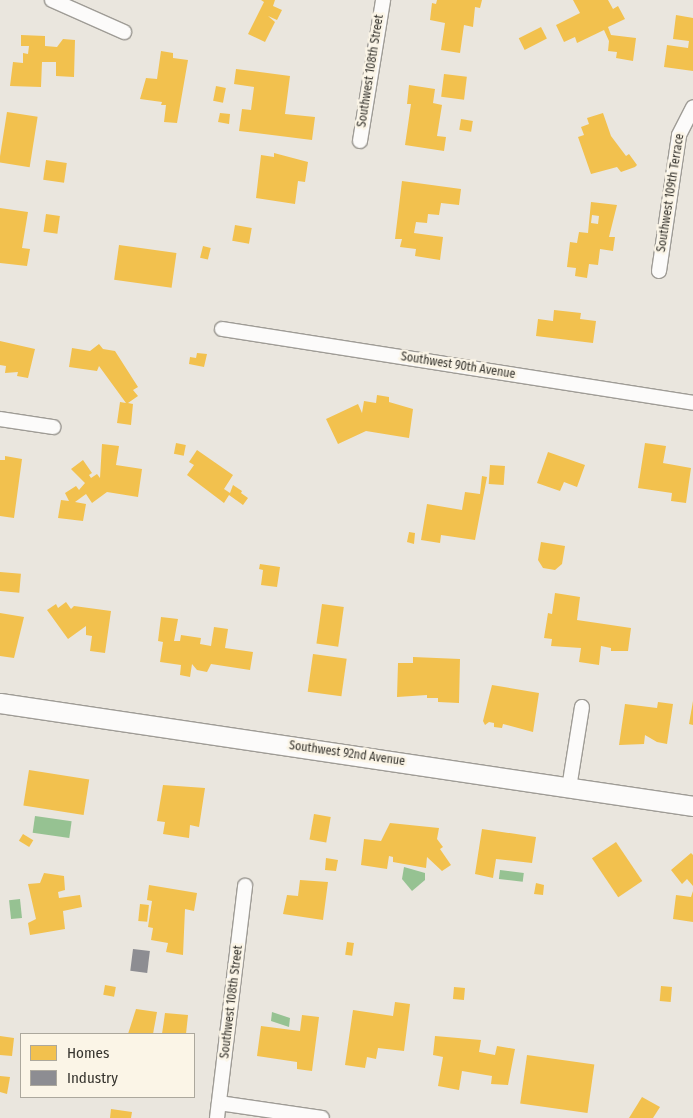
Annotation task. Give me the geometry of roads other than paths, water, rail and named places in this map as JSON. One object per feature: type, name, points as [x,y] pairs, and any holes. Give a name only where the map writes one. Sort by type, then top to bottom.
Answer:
[{"type":"street","points":[[52,0],[124,32]]},
{"type":"street","name":"Southwest 108th Street","points":[[360,142],[382,0]]},
{"type":"street","name":"Southwest 109th Terrace","points":[[659,271],[679,135],[691,114]]},
{"type":"street","name":"Southwest 90th Avenue","points":[[222,328],[693,403]]},
{"type":"street","points":[[0,419],[53,427]]},
{"type":"street","name":"Southwest 92nd Avenue","points":[[0,703],[693,806]]},
{"type":"street","points":[[569,788],[582,707]]},
{"type":"street","name":"Southwest 108th Street","points":[[217,1118],[245,886]]},
{"type":"street","points":[[219,1103],[322,1118]]}]
